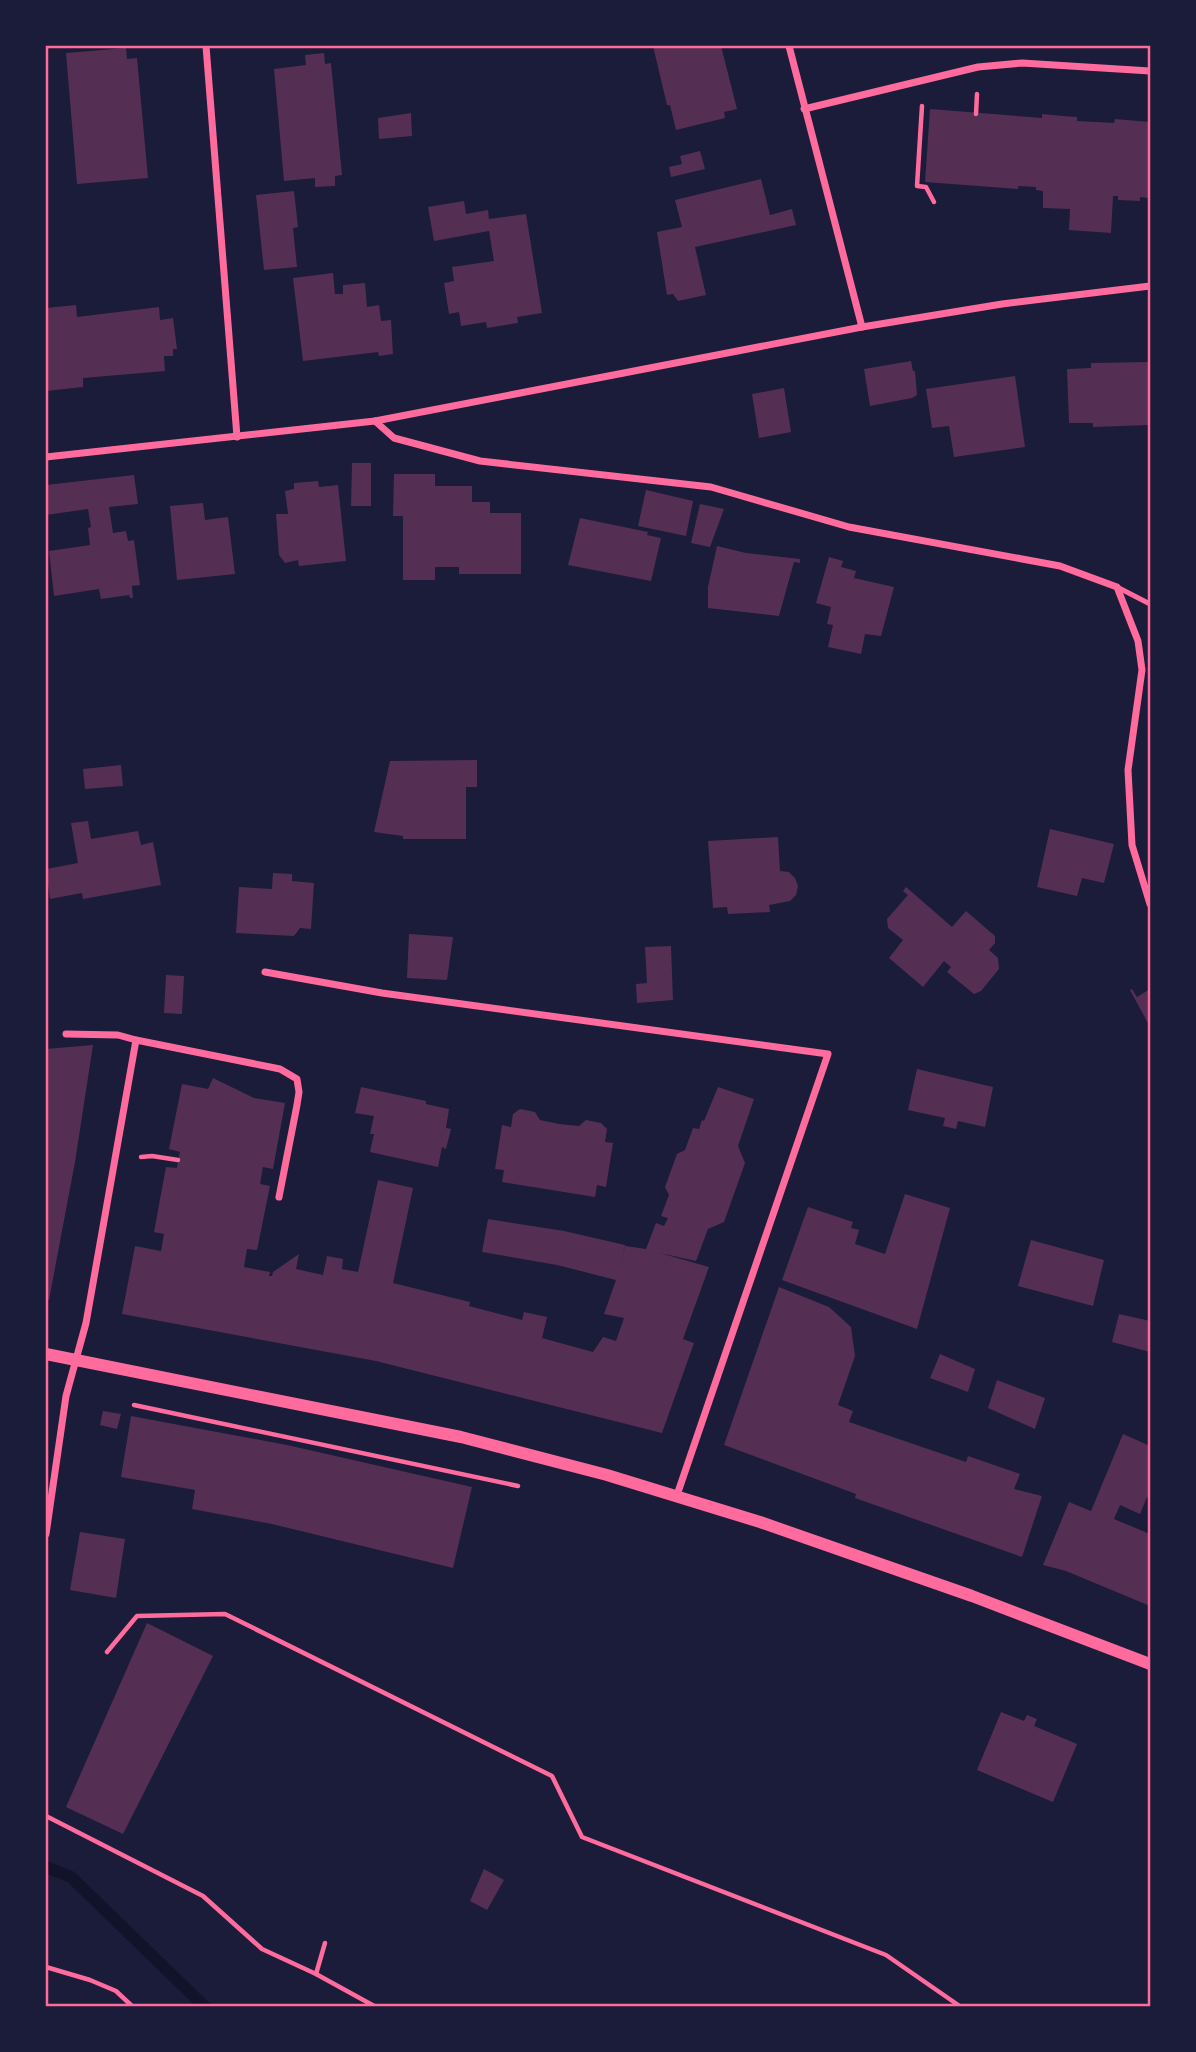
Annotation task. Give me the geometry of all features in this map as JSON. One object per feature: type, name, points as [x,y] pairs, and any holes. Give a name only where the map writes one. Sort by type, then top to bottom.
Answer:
[{"type":"street","points":[[206,46],[237,437]]},
{"type":"street","points":[[789,46],[862,327]]},
{"type":"street","points":[[804,109],[978,67],[1022,63],[1150,71]]},
{"type":"street","points":[[46,457],[375,421],[862,327],[1002,304],[1150,286]]},
{"type":"street","points":[[375,421],[394,438],[480,461],[711,487],[849,527],[1060,566],[1117,587],[1138,640],[1142,670],[1128,770],[1132,845],[1150,904]]},
{"type":"street","points":[[265,972],[382,993],[828,1054],[677,1495]]},
{"type":"street","points":[[65,1034],[118,1035],[136,1041],[280,1069],[297,1079],[297,1105],[279,1197]]},
{"type":"street","points":[[46,1534],[65,1396],[86,1322],[136,1041]]},
{"type":"street","points":[[46,1354],[461,1437],[677,1495],[972,1596],[1150,1664]]},
{"type":"lane","points":[[1117,587],[1150,604]]},
{"type":"path","points":[[976,114],[977,85]]},
{"type":"path","points":[[922,98],[917,186],[926,187],[934,202]]},
{"type":"path","points":[[139,1157],[178,1160]]},
{"type":"path","points":[[134,1405],[518,1486]]},
{"type":"path","points":[[107,1651],[137,1616],[225,1614],[552,1776],[582,1837],[887,1955],[961,2007]]},
{"type":"path","points":[[46,1816],[203,1896],[262,1949],[316,1974],[376,2007]]},
{"type":"path","points":[[316,1974],[325,1942]]},
{"type":"path","points":[[46,1967],[116,1991],[133,2007]]},
{"type":"building","points":[[653,46],[721,46],[737,109],[724,112],[725,118],[676,130]]},
{"type":"building","points":[[126,48],[127,59],[137,58],[148,178],[77,184],[66,53]]},
{"type":"building","points":[[324,53],[325,64],[331,63],[342,175],[335,176],[335,186],[315,187],[315,178],[284,181],[274,69],[306,65],[305,55]]},
{"type":"building","points":[[930,109],[1042,118],[1042,114],[1077,117],[1077,121],[1114,123],[1115,119],[1150,122],[1150,194],[1148,198],[1140,197],[1140,201],[1118,200],[1118,196],[1113,196],[1111,233],[1069,230],[1070,209],[1043,208],[1043,191],[1036,190],[1036,187],[1018,186],[1018,189],[925,182]]},
{"type":"building","points":[[411,113],[412,136],[379,139],[378,118]]},
{"type":"building","points":[[700,151],[705,169],[671,177],[669,167],[682,164],[680,156]]},
{"type":"building","points":[[761,179],[770,215],[792,209],[796,225],[695,247],[706,295],[678,301],[673,294],[667,295],[657,232],[682,227],[675,200]]},
{"type":"building","points":[[294,191],[298,227],[293,228],[297,267],[264,270],[256,195]]},
{"type":"building","points":[[464,201],[466,214],[488,210],[489,219],[526,214],[542,313],[517,317],[518,323],[487,328],[486,322],[461,326],[459,312],[449,314],[444,283],[454,281],[452,267],[494,261],[489,231],[434,241],[428,207]]},
{"type":"building","points":[[333,273],[335,294],[343,294],[343,285],[365,283],[367,307],[379,305],[381,321],[391,320],[393,354],[379,356],[378,352],[303,361],[293,278]]},
{"type":"building","points":[[76,305],[77,317],[159,307],[160,320],[173,318],[177,349],[173,349],[173,356],[164,356],[165,371],[83,378],[83,387],[46,391],[46,308]]},
{"type":"building","points":[[1150,358],[1150,425],[1093,427],[1093,423],[1069,423],[1067,369],[1091,368],[1091,363],[1148,362]]},
{"type":"building","points":[[911,361],[915,371],[917,395],[870,406],[864,369]]},
{"type":"building","points":[[1015,376],[1025,447],[954,457],[949,426],[932,428],[926,389]]},
{"type":"building","points":[[784,388],[791,432],[759,438],[752,394]]},
{"type":"building","points":[[352,463],[371,463],[371,506],[351,506]]},
{"type":"building","points":[[394,474],[435,474],[435,486],[472,486],[472,502],[490,502],[490,513],[521,513],[521,574],[459,574],[459,567],[435,567],[435,580],[403,580],[403,516],[393,516]]},
{"type":"building","points":[[134,475],[138,504],[109,507],[113,533],[126,531],[128,541],[134,540],[140,585],[132,586],[133,598],[129,595],[101,599],[99,589],[54,596],[49,551],[90,545],[88,528],[91,527],[88,509],[46,515],[46,485]]},
{"type":"building","points":[[318,481],[319,487],[338,485],[346,561],[299,566],[298,560],[285,563],[279,555],[276,514],[288,514],[285,491],[294,489],[294,483]]},
{"type":"building","points":[[646,490],[693,501],[686,536],[638,526]]},
{"type":"building","points":[[203,503],[205,520],[228,517],[235,574],[177,580],[170,506]]},
{"type":"building","points":[[700,504],[724,509],[710,547],[691,543]]},
{"type":"building","points":[[580,518],[648,532],[647,535],[661,538],[651,581],[568,565]]},
{"type":"building","points":[[717,546],[746,553],[800,559],[800,563],[794,562],[779,616],[708,608],[708,587]]},
{"type":"building","points":[[829,557],[843,561],[841,567],[856,571],[854,578],[894,587],[881,636],[865,634],[861,654],[828,647],[833,625],[827,624],[831,607],[816,603]]},
{"type":"building","points":[[477,760],[477,787],[466,787],[466,839],[403,839],[403,836],[374,832],[390,761]]},
{"type":"building","points":[[121,765],[123,786],[85,789],[83,769]]},
{"type":"building","points":[[88,821],[91,839],[138,831],[141,845],[153,842],[161,885],[83,899],[82,893],[50,899],[46,869],[78,863],[71,823]]},
{"type":"building","points":[[1050,829],[1114,844],[1104,883],[1082,878],[1077,896],[1037,887]]},
{"type":"building","points":[[778,837],[780,871],[789,872],[795,878],[798,886],[796,895],[790,901],[769,905],[770,912],[728,914],[727,907],[713,908],[708,841]]},
{"type":"building","points":[[273,873],[292,874],[292,881],[314,883],[311,929],[300,928],[294,936],[236,933],[239,887],[272,889]]},
{"type":"building","points":[[906,887],[952,927],[966,911],[995,936],[995,943],[989,950],[998,958],[999,969],[981,991],[974,994],[947,972],[951,967],[944,961],[923,987],[889,958],[903,940],[888,928],[887,919],[908,895],[903,891]]},
{"type":"building","points":[[409,934],[453,937],[447,980],[407,978]]},
{"type":"building","points":[[671,946],[673,1000],[637,1003],[636,984],[647,983],[645,947]]},
{"type":"building","points":[[166,975],[184,976],[182,1014],[164,1013]]},
{"type":"building","points":[[1132,989],[1137,997],[1150,989],[1150,1027],[1130,990]]},
{"type":"building","points":[[93,1045],[75,1162],[49,1300],[46,1300],[46,1049]]},
{"type":"building","points":[[917,1069],[993,1087],[985,1127],[958,1121],[956,1129],[943,1126],[945,1118],[908,1110]]},
{"type":"building","points":[[213,1078],[254,1098],[285,1103],[273,1169],[263,1167],[260,1184],[270,1186],[257,1250],[247,1249],[244,1267],[270,1272],[269,1276],[272,1276],[273,1272],[299,1254],[296,1269],[323,1275],[327,1256],[343,1259],[342,1269],[358,1272],[378,1180],[413,1188],[393,1283],[470,1302],[469,1306],[522,1320],[524,1312],[547,1317],[542,1338],[593,1352],[603,1337],[616,1341],[624,1318],[604,1314],[616,1280],[557,1265],[482,1252],[488,1219],[564,1231],[625,1245],[620,1268],[625,1246],[646,1249],[656,1223],[664,1226],[668,1218],[661,1216],[669,1195],[665,1187],[677,1154],[685,1150],[693,1128],[699,1129],[702,1120],[704,1121],[718,1087],[754,1099],[738,1146],[745,1163],[724,1222],[708,1229],[696,1261],[660,1253],[709,1267],[683,1339],[694,1343],[662,1433],[376,1361],[122,1314],[135,1246],[161,1251],[164,1234],[154,1232],[166,1167],[177,1168],[180,1152],[169,1149],[182,1084],[208,1089]]},
{"type":"building","points":[[361,1087],[426,1101],[426,1104],[449,1109],[446,1128],[451,1129],[446,1149],[442,1147],[438,1167],[370,1152],[374,1116],[355,1113]]},
{"type":"building","points":[[520,1109],[535,1112],[540,1120],[559,1124],[579,1126],[586,1120],[601,1123],[607,1129],[605,1142],[613,1143],[606,1187],[597,1185],[595,1197],[502,1182],[504,1170],[495,1169],[502,1125],[511,1127],[513,1114]]},
{"type":"building","points":[[905,1194],[950,1208],[917,1329],[782,1280],[808,1207],[853,1222],[851,1228],[859,1230],[855,1244],[885,1254]]},
{"type":"building","points":[[1031,1240],[1104,1260],[1093,1306],[1018,1286]]},
{"type":"building","points":[[779,1287],[829,1307],[851,1327],[855,1356],[838,1405],[853,1411],[849,1422],[966,1462],[968,1456],[1020,1474],[1014,1489],[1042,1496],[1022,1557],[855,1498],[856,1494],[724,1445]]},
{"type":"building","points":[[1119,1314],[1150,1321],[1150,1352],[1112,1342]]},
{"type":"building","points":[[940,1354],[975,1369],[968,1392],[930,1378]]},
{"type":"building","points":[[997,1380],[1045,1398],[1035,1429],[988,1408]]},
{"type":"building","points":[[103,1411],[121,1414],[117,1429],[100,1425]]},
{"type":"building","points":[[131,1416],[287,1445],[472,1487],[453,1568],[272,1524],[192,1509],[195,1490],[121,1477]]},
{"type":"building","points":[[1123,1434],[1150,1446],[1150,1499],[1147,1497],[1140,1514],[1120,1505],[1114,1519],[1150,1534],[1150,1606],[1066,1571],[1043,1565],[1069,1502],[1091,1511]]},
{"type":"building","points":[[80,1532],[125,1539],[116,1598],[70,1590]]},
{"type":"building","points":[[147,1623],[213,1656],[123,1834],[66,1807]]},
{"type":"building","points":[[1001,1712],[1024,1721],[1027,1715],[1037,1719],[1034,1726],[1077,1744],[1053,1802],[977,1770]]},
{"type":"building","points":[[484,1869],[504,1880],[487,1910],[470,1901]]},
{"type":"waterway","points":[[46,1867],[71,1877],[205,2007]]}]
